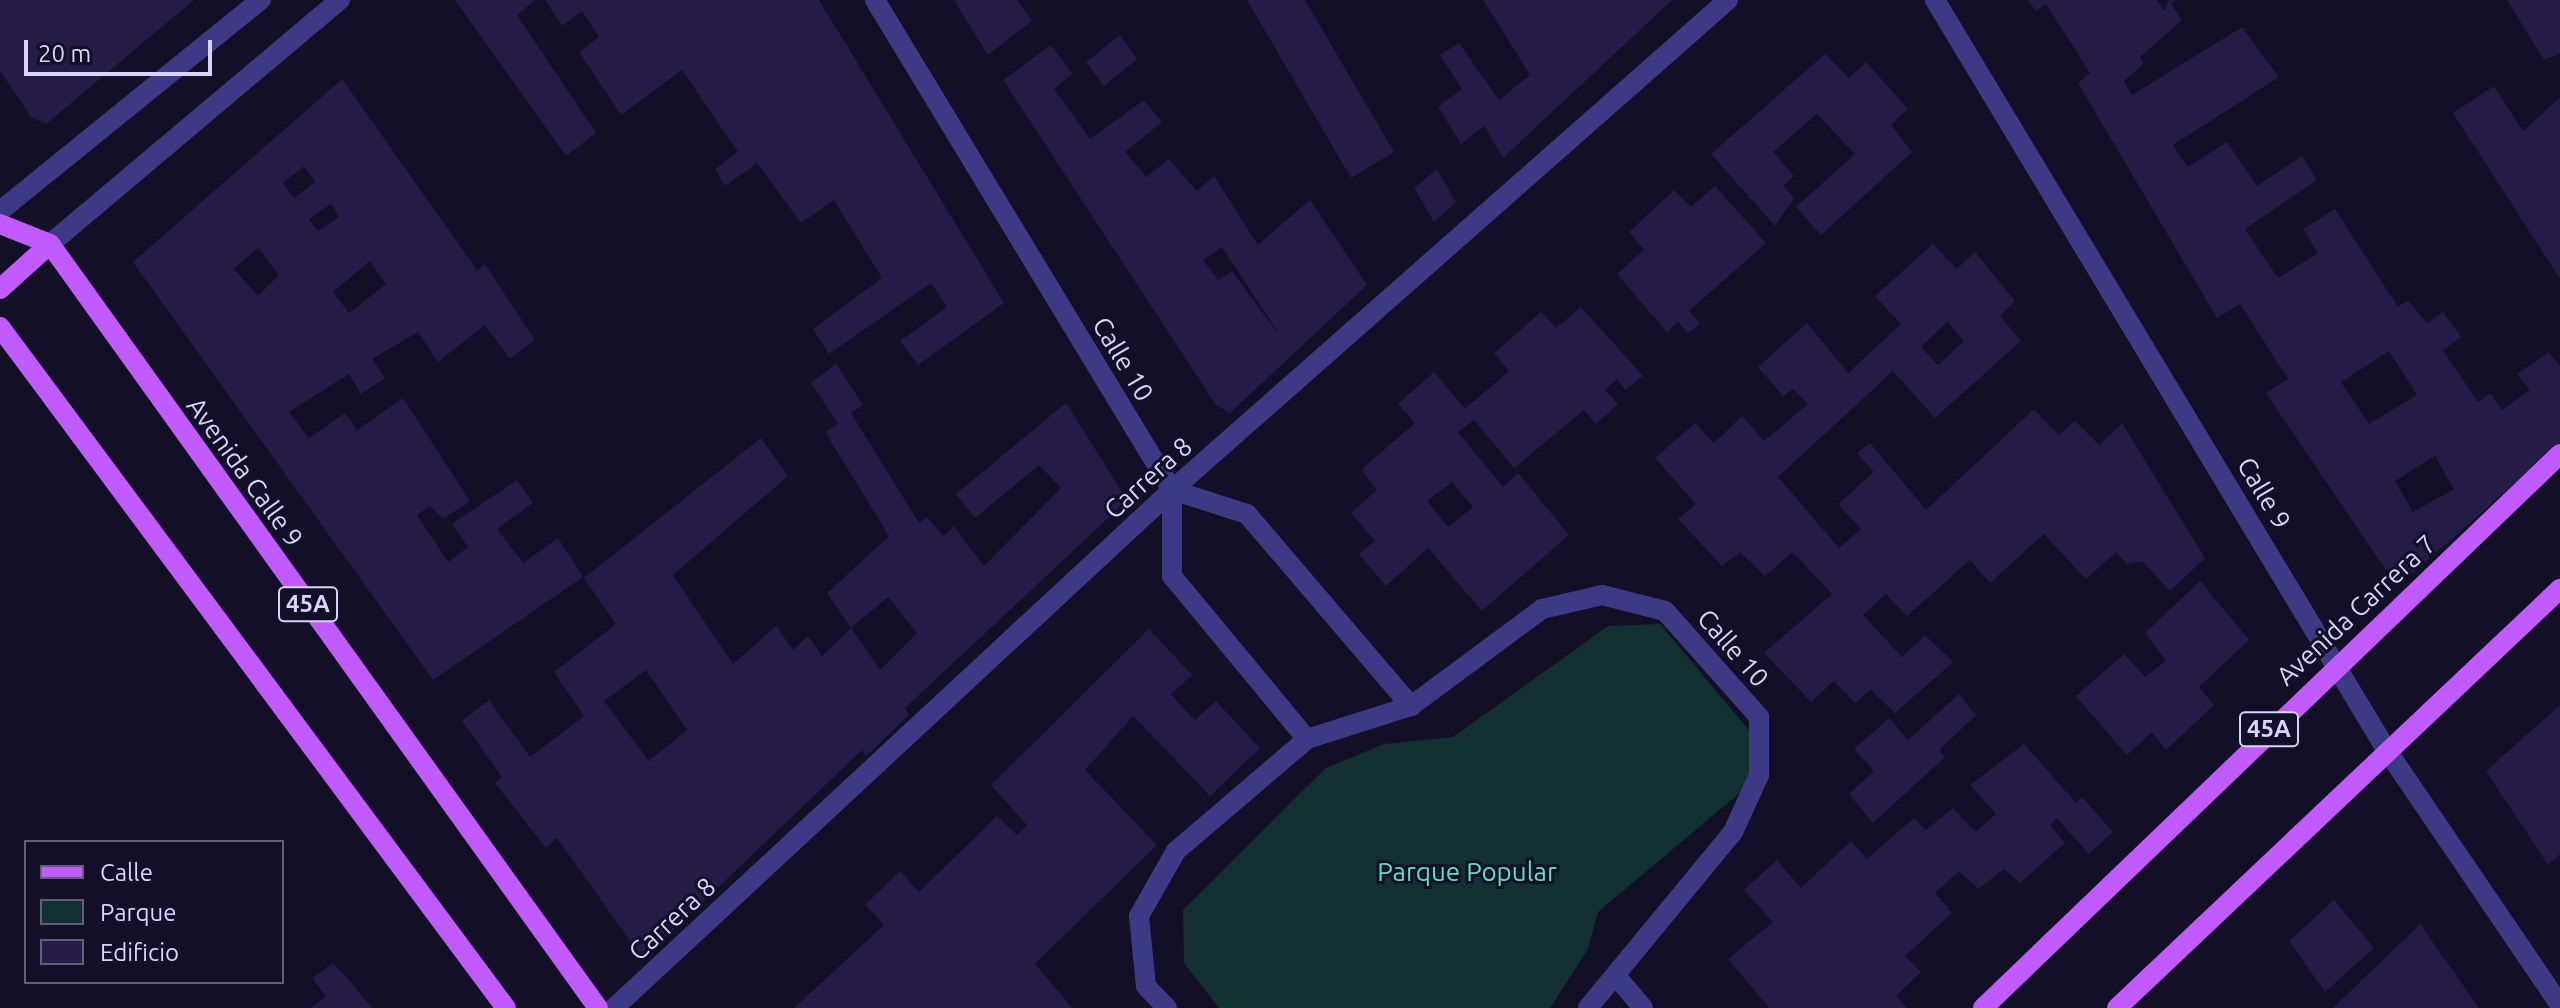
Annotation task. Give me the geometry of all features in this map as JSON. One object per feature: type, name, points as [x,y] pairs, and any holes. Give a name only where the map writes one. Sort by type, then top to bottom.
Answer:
[{"type":"main road","points":[[0,224],[50,244],[0,289]]},
{"type":"main road","name":"Avenida Calle 9","points":[[50,244],[598,1008]]},
{"type":"main road","points":[[0,327],[506,1008]]},
{"type":"main road","name":"Avenida Carrera 7","points":[[1983,1008],[2337,663],[2560,454]]},
{"type":"main road","points":[[2117,1008],[2386,749],[2560,589]]},
{"type":"street","points":[[0,211],[261,0]]},
{"type":"street","points":[[50,244],[340,0]]},
{"type":"street","name":"Calle 10","points":[[875,0],[1172,490]]},
{"type":"street","name":"Carrera 8","points":[[614,1008],[1172,490],[1728,0]]},
{"type":"street","name":"Calle 9","points":[[1935,0],[2386,749],[2560,1005]]},
{"type":"street","points":[[1307,739],[1172,576],[1172,490],[1247,514],[1411,706]]},
{"type":"street","name":"Calle 10","points":[[1167,1008],[1146,986],[1139,916],[1176,851],[1307,739],[1411,706],[1542,609],[1602,595],[1665,611],[1759,717],[1759,775],[1733,832],[1588,1008]]},
{"type":"street","points":[[1616,976],[1643,1008]]},
{"type":"green space","name":"Parque Popular","points":[[1660,624],[1752,734],[1748,786],[1598,912],[1588,949],[1550,1008],[1219,1008],[1184,963],[1183,910],[1326,768],[1384,744],[1453,737],[1608,626]]},
{"type":"building","points":[[0,0],[194,0],[46,124],[31,117],[0,71]]},
{"type":"building","points":[[455,0],[535,0],[517,15],[596,133],[566,156]]},
{"type":"building","points":[[545,0],[819,0],[1004,303],[918,365],[900,341],[947,307],[931,283],[829,354],[813,329],[882,278],[834,200],[801,223],[757,163],[725,186],[715,169],[738,152],[682,70],[621,115],[579,52],[599,37],[582,11],[562,26]]},
{"type":"building","points":[[954,0],[1017,0],[1032,21],[988,55]]},
{"type":"building","points":[[1247,0],[1305,0],[1394,152],[1351,178]]},
{"type":"building","points":[[1483,0],[1672,0],[1503,158],[1484,126],[1461,144],[1438,107],[1462,89],[1440,55],[1459,43],[1499,100],[1530,75]]},
{"type":"building","points":[[2028,0],[2157,0],[2164,11],[2169,0],[2176,0],[2171,4],[2182,20],[2140,57],[2144,64],[2124,81],[2132,95],[2242,27],[2279,77],[2173,145],[2188,167],[2227,142],[2257,186],[2302,156],[2317,180],[2245,229],[2278,278],[2318,253],[2303,229],[2335,209],[2398,307],[2408,300],[2427,323],[2443,312],[2461,337],[2443,350],[2478,402],[2490,393],[2502,410],[2530,390],[2517,374],[2549,352],[2560,367],[2560,443],[2411,575],[2385,569],[2266,393],[2288,379],[2240,304],[2217,318],[2078,83],[2090,73],[2046,4],[2036,11]],"holes":[[[2389,351],[2417,395],[2369,424],[2341,382]],[[2435,456],[2454,489],[2413,512],[2395,481]]]},
{"type":"building","points":[[2507,0],[2560,0],[2560,53],[2544,60]]},
{"type":"building","points":[[1120,35],[1137,59],[1104,86],[1086,62]]},
{"type":"building","points":[[1051,45],[1072,74],[1054,89],[1090,139],[1144,100],[1162,122],[1125,152],[1146,177],[1169,159],[1197,191],[1214,176],[1258,245],[1310,200],[1367,285],[1230,413],[1216,405],[1003,80]],"holes":[[[1222,247],[1277,331],[1232,271],[1218,280],[1203,260]]]},
{"type":"building","points":[[1825,54],[1849,78],[1866,62],[1908,109],[1891,125],[1912,152],[1821,235],[1796,207],[1855,154],[1817,114],[1773,152],[1794,176],[1783,186],[1794,198],[1775,226],[1711,154]]},
{"type":"building","points":[[342,79],[477,270],[485,264],[535,340],[510,359],[485,325],[438,362],[418,332],[372,359],[385,378],[361,394],[349,374],[289,412],[309,438],[345,413],[357,430],[403,398],[470,501],[443,519],[430,506],[417,515],[448,562],[468,547],[452,524],[517,480],[533,503],[497,529],[523,563],[558,538],[583,577],[433,680],[133,262]],"holes":[[[304,166],[315,182],[294,198],[283,183]],[[331,204],[339,217],[318,231],[309,219]],[[258,248],[279,275],[258,296],[234,269]],[[370,261],[386,284],[349,313],[333,292]]]},
{"type":"building","points":[[2494,86],[2523,131],[2560,97],[2560,279],[2453,113]]},
{"type":"building","points":[[1437,169],[1456,202],[1434,222],[1414,188]]},
{"type":"building","points":[[1715,186],[1766,243],[1689,311],[1700,323],[1688,333],[1678,322],[1667,332],[1617,274],[1644,250],[1629,232],[1674,190],[1691,207]]},
{"type":"building","points":[[1933,244],[1957,269],[1975,252],[2015,301],[2000,316],[2021,341],[1935,418],[1893,371],[1778,477],[1839,548],[1861,529],[1838,504],[1874,472],[1857,453],[1870,443],[1926,510],[2034,409],[2059,435],[2075,421],[2099,445],[2122,423],[2205,558],[2170,591],[2142,561],[2127,564],[2116,552],[2086,579],[2044,534],[1990,583],[1970,560],[1907,616],[1886,594],[1863,615],[1902,657],[1925,635],[1953,662],[1895,713],[1871,690],[1855,703],[1834,681],[1811,702],[1764,653],[1832,594],[1792,552],[1765,576],[1740,552],[1722,566],[1678,519],[1696,504],[1655,458],[1695,423],[1714,443],[1742,416],[1764,441],[1808,404],[1793,389],[1783,396],[1758,367],[1807,323],[1848,373],[1901,324],[1875,296]],"holes":[[[1947,322],[1964,341],[1938,365],[1921,347]]]},
{"type":"building","points":[[1581,307],[1643,376],[1625,390],[1617,379],[1605,390],[1618,404],[1596,424],[1584,410],[1514,468],[1474,420],[1458,432],[1503,487],[1518,473],[1569,535],[1482,611],[1428,548],[1386,586],[1359,554],[1375,541],[1351,513],[1377,490],[1361,470],[1415,423],[1398,404],[1434,372],[1465,409],[1509,371],[1494,353],[1541,312],[1556,328]],"holes":[[[1452,482],[1473,507],[1448,527],[1427,501]]]},
{"type":"building","points":[[836,364],[863,405],[851,413],[919,523],[927,517],[943,536],[954,526],[984,566],[1061,488],[1039,465],[975,518],[956,494],[1066,403],[1124,495],[1119,508],[905,708],[909,715],[866,756],[862,750],[643,959],[557,838],[546,848],[495,783],[502,777],[462,721],[489,700],[530,757],[584,716],[554,672],[616,624],[584,578],[761,438],[788,476],[673,575],[733,664],[776,626],[793,650],[808,636],[822,656],[851,628],[827,593],[889,536],[825,432],[838,424],[811,383]],"holes":[[[888,597],[917,633],[880,670],[851,628]],[[646,670],[687,730],[649,761],[604,701]]]},
{"type":"building","points":[[2200,581],[2249,640],[2199,687],[2214,705],[2166,750],[2152,732],[2127,755],[2076,696],[2124,654],[2145,677],[2166,661],[2145,633]]},
{"type":"building","points":[[1149,629],[1192,675],[1171,694],[1184,709],[1195,720],[1216,701],[1260,748],[1210,796],[1133,716],[1085,770],[1157,845],[1035,964],[1072,1008],[794,1008],[884,925],[865,905],[900,871],[919,892],[997,816],[1017,835],[1027,825],[991,785]]},
{"type":"building","points":[[1959,694],[1976,715],[1939,750],[1945,757],[1873,823],[1849,794],[1874,771],[1854,749],[1889,718],[1908,740]]},
{"type":"building","points":[[2560,705],[2560,854],[2548,865],[2486,771]]},
{"type":"building","points":[[2024,744],[2076,803],[2082,797],[2113,832],[2089,854],[2057,818],[2050,825],[2065,843],[2020,883],[2004,869],[1978,889],[1959,871],[1935,893],[1952,913],[1905,956],[1921,972],[1896,996],[1907,1008],[1769,1008],[1728,959],[1773,922],[1744,890],[1777,860],[1801,888],[1851,841],[1867,859],[1914,818],[1926,830],[1953,808],[1976,832],[1996,814],[1970,785]]},
{"type":"building","points":[[2334,900],[2374,948],[2325,992],[2289,941]]},
{"type":"building","points":[[2420,924],[2479,1008],[2333,1008]]},
{"type":"building","points":[[333,963],[372,1008],[311,1008],[326,996],[312,978]]}]
